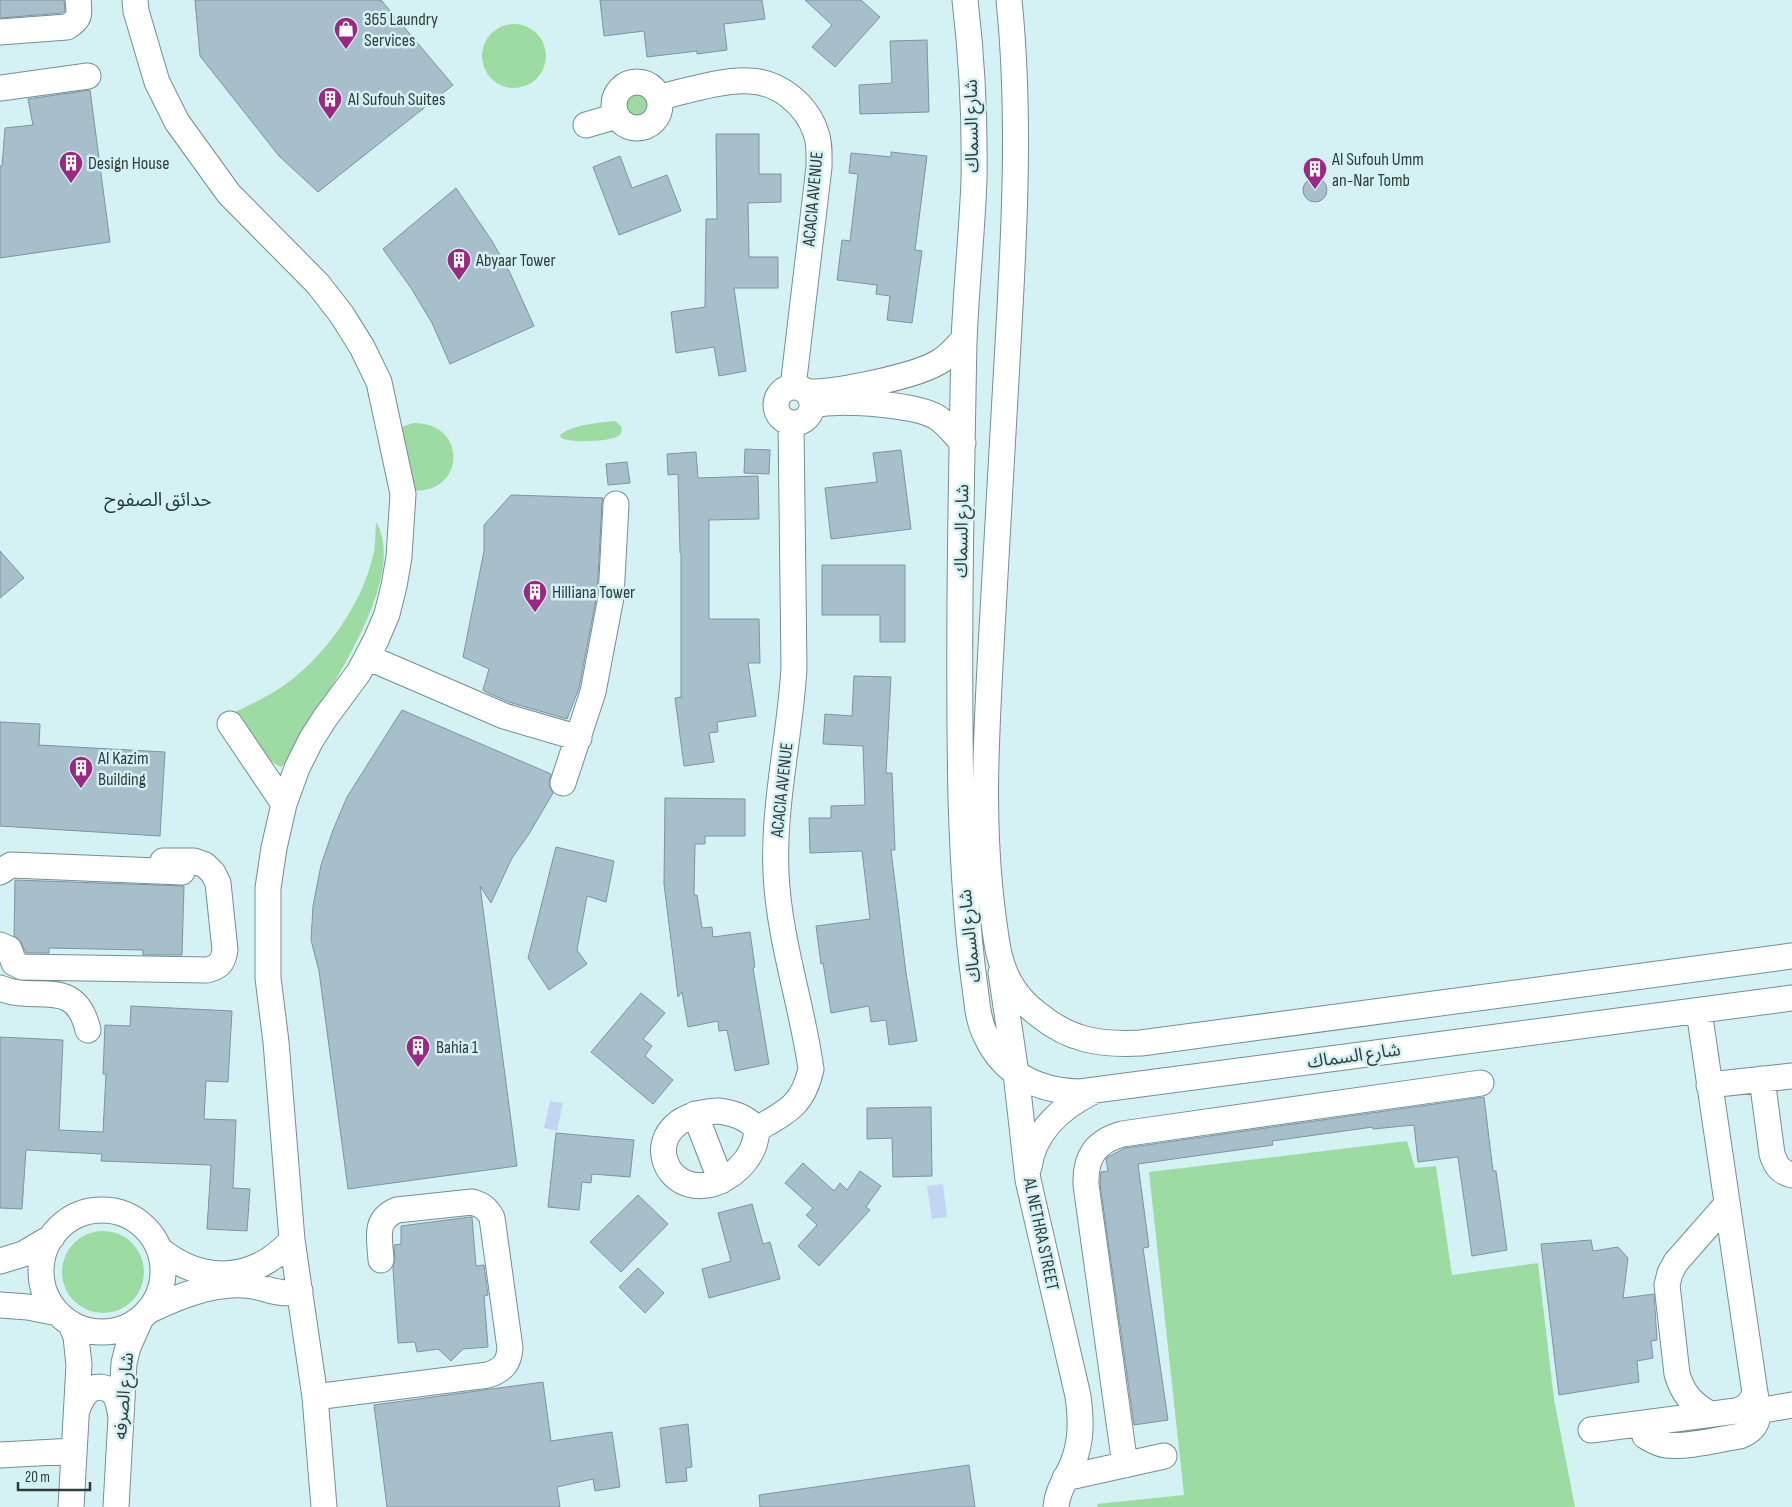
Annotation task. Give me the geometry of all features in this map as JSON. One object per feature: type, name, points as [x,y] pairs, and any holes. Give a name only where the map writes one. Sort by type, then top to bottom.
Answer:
[{"type":"street","points":[[0,32],[66,27],[75,22],[80,13],[78,0]]},
{"type":"street","points":[[135,0],[138,20],[156,82],[177,122],[229,194],[318,284],[342,315],[362,348],[379,382],[403,494],[399,557],[387,614],[359,672],[311,740],[297,768],[284,804],[274,848],[268,888],[268,978],[276,1042],[292,1240],[315,1397],[324,1507]]},
{"type":"street","name":"شارع السماك","points":[[965,0],[971,69],[974,179],[964,338],[959,696],[962,845],[968,934],[980,1022],[994,1050],[1016,1073],[1045,1088],[1063,1092],[1080,1092],[1792,998]]},
{"type":"street","name":"شارع السماك","points":[[1009,0],[1012,31],[1016,150],[1011,279],[986,734],[986,819],[989,887],[998,955],[1009,982],[1026,1004],[1052,1025],[1069,1035],[1093,1042],[1141,1043],[1792,956]]},
{"type":"street","points":[[0,88],[88,76]]},
{"type":"street","name":"ACACIA AVENUE","points":[[660,97],[734,81],[751,80],[768,84],[784,92],[798,103],[809,117],[816,132],[820,150],[804,395]]},
{"type":"street","points":[[643,82],[650,85],[660,97],[660,112],[650,125],[635,128],[621,122],[617,116],[614,108],[617,93],[628,83],[643,82]]},
{"type":"street","points":[[586,125],[617,116]]},
{"type":"street","points":[[804,395],[909,374],[926,368],[941,361],[954,351],[964,338]]},
{"type":"street","points":[[804,395],[811,413],[806,420],[791,424],[782,420],[775,406],[780,392],[804,395],[831,403],[907,407],[924,411],[939,419],[963,443]]},
{"type":"street","name":"ACACIA AVENUE","points":[[757,1129],[798,1102],[807,1086],[811,1069],[779,906],[776,867],[777,811],[792,706],[794,668],[791,424]]},
{"type":"street","points":[[563,783],[593,692],[611,597],[616,504]]},
{"type":"street","points":[[367,657],[504,716],[578,738]]},
{"type":"street","points":[[230,724],[284,804]]},
{"type":"street","points":[[0,944],[9,949],[14,963],[22,967],[207,970],[217,968],[224,960],[225,950],[218,883],[213,873],[205,865],[194,861],[163,861]]},
{"type":"street","points":[[0,872],[12,865],[188,872],[197,875],[203,881],[209,929]]},
{"type":"street","name":"AL NETHRA STREET","points":[[998,955],[1016,1073],[1028,1180],[1078,1396],[1081,1419],[1079,1441],[1073,1463],[1059,1491],[1056,1507]]},
{"type":"street","points":[[0,988],[16,992],[60,994],[79,1008],[85,1018],[83,1030],[67,1010],[56,1007],[12,1004],[0,1000]]},
{"type":"street","points":[[1645,1436],[1654,1442],[1676,1446],[1740,1436],[1748,1433],[1758,1419],[1699,1011]]},
{"type":"street","points":[[1709,1085],[1792,1076]]},
{"type":"street","points":[[1762,1079],[1775,1164],[1782,1171],[1792,1175]]},
{"type":"street","points":[[1125,1465],[1086,1185],[1085,1171],[1087,1164],[1098,1146],[1109,1138],[1122,1134],[1481,1083]]},
{"type":"street","points":[[1028,1180],[1030,1163],[1036,1146],[1054,1117],[1074,1101],[1097,1090]]},
{"type":"street","points":[[712,1111],[729,1112],[749,1121],[757,1129],[753,1150],[747,1160],[721,1180],[703,1186],[693,1186],[676,1177],[669,1170],[665,1161],[664,1151],[668,1133],[680,1120],[695,1114],[712,1111]]},
{"type":"street","points":[[695,1114],[721,1180]]},
{"type":"street","points":[[315,1397],[488,1375],[498,1372],[505,1366],[510,1357],[492,1218],[488,1210],[481,1204],[472,1202],[397,1210],[389,1214],[382,1220],[379,1228],[381,1260]]},
{"type":"street","points":[[1710,1414],[1698,1408],[1688,1399],[1681,1387],[1677,1374],[1667,1285],[1670,1273],[1676,1262],[1727,1204]]},
{"type":"street","points":[[0,1261],[23,1254],[52,1237],[60,1228],[80,1215],[110,1211],[127,1216],[147,1229],[159,1249],[163,1271],[162,1282],[159,1292],[145,1314]]},
{"type":"street","points":[[52,1237],[43,1258],[42,1276],[50,1303],[64,1318],[76,1337],[79,1358],[71,1507]]},
{"type":"street","points":[[159,1249],[176,1262],[194,1270],[228,1274],[260,1266],[278,1254],[292,1240]]},
{"type":"street","points":[[0,1305],[28,1307],[64,1318],[88,1330],[107,1332],[131,1325],[145,1314],[178,1298],[221,1286],[245,1285],[284,1294],[300,1291]]},
{"type":"street","name":"شارع الصرفه","points":[[116,1507],[124,1363],[128,1347],[145,1314]]},
{"type":"street","points":[[77,1410],[88,1390],[97,1387],[106,1388],[114,1393],[121,1416]]},
{"type":"street","points":[[1590,1430],[1710,1414],[1744,1408],[1751,1402],[1792,1405]]},
{"type":"street","points":[[0,1455],[74,1451]]},
{"type":"street","points":[[1065,1478],[1164,1456]]},
{"type":"green space","points":[[514,24],[526,26],[537,33],[544,44],[546,56],[544,68],[537,79],[526,86],[514,88],[502,86],[491,79],[484,68],[482,56],[484,44],[491,33],[502,26]]},
{"type":"green space","points":[[638,91],[648,95],[652,105],[648,115],[638,119],[628,115],[624,105],[628,95]]},
{"type":"green space","points":[[615,421],[621,426],[622,430],[619,435],[613,438],[598,441],[581,441],[566,440],[561,438],[560,435],[579,426]]},
{"type":"green space","points":[[413,423],[431,426],[444,434],[452,446],[453,459],[450,472],[441,483],[428,489],[409,490],[393,434],[402,427]]},
{"type":"green space","points":[[376,522],[384,547],[381,578],[371,611],[336,680],[281,767],[273,763],[260,751],[233,713],[270,694],[290,681],[317,656],[342,625],[352,609],[368,574],[374,552]]},
{"type":"green space","points":[[1407,1141],[1415,1168],[1436,1166],[1452,1275],[1538,1263],[1554,1399],[1575,1507],[1098,1507],[1097,1504],[1184,1495],[1149,1172]]},
{"type":"green space","points":[[103,1231],[119,1234],[132,1243],[141,1256],[144,1272],[141,1288],[132,1301],[119,1310],[103,1313],[87,1310],[74,1301],[65,1288],[62,1272],[65,1256],[74,1243],[87,1234]]},
{"type":"water","points":[[550,1101],[563,1103],[557,1131],[544,1128]]},
{"type":"water","points":[[943,1184],[947,1217],[932,1219],[927,1186]]},
{"type":"building","points":[[0,0],[64,0],[65,11],[62,13],[0,18]]},
{"type":"building","name":"Al Sufouh Suites","points":[[195,0],[381,0],[453,85],[318,192],[279,156],[200,56]]},
{"type":"building","points":[[600,0],[762,0],[765,19],[724,24],[727,50],[697,54],[697,51],[647,57],[644,31],[604,36]]},
{"type":"building","points":[[805,0],[861,0],[880,17],[835,67],[812,47],[832,25]]},
{"type":"building","points":[[927,40],[929,112],[860,114],[859,85],[892,83],[890,41]]},
{"type":"building","name":"Design House","points":[[90,90],[110,242],[0,258],[0,166],[2,166],[5,128],[33,125],[28,99]]},
{"type":"building","points":[[716,134],[759,134],[759,174],[781,174],[781,202],[748,203],[749,257],[778,257],[778,288],[734,288],[746,371],[719,376],[714,347],[676,353],[671,312],[705,307],[706,219],[717,219]]},
{"type":"building","points":[[891,152],[927,156],[915,250],[922,251],[912,323],[887,320],[890,296],[876,294],[877,285],[837,280],[842,240],[850,241],[858,174],[849,173],[851,153],[891,157]]},
{"type":"building","points":[[620,156],[632,188],[667,175],[681,211],[619,235],[593,167]]},
{"type":"building","name":"Al Sufouh Umm an-Nar Tomb","points":[[1315,178],[1324,181],[1327,190],[1324,199],[1315,202],[1306,199],[1303,190],[1306,181]]},
{"type":"building","name":"Abyaar Tower","points":[[456,188],[492,241],[510,273],[534,326],[450,364],[432,323],[411,288],[383,249]]},
{"type":"building","points":[[745,449],[770,450],[769,474],[744,473]]},
{"type":"building","points":[[901,450],[911,529],[831,539],[825,488],[877,482],[873,453]]},
{"type":"building","points":[[696,452],[698,478],[758,476],[759,519],[709,520],[709,619],[759,619],[760,663],[748,663],[756,716],[717,722],[718,732],[709,733],[714,762],[684,766],[675,698],[681,697],[681,553],[678,474],[668,475],[667,454]]},
{"type":"building","points":[[627,462],[630,483],[608,485],[606,464]]},
{"type":"building","name":"Hilliana Tower","points":[[511,495],[603,498],[597,595],[579,688],[567,719],[509,702],[488,693],[483,690],[489,669],[463,657],[484,551],[484,525]]},
{"type":"building","points":[[0,551],[24,578],[0,598]]},
{"type":"building","points":[[822,565],[905,565],[905,642],[880,642],[880,615],[822,615]]},
{"type":"building","points":[[854,676],[891,677],[886,773],[892,773],[895,850],[891,850],[906,973],[917,1041],[889,1045],[886,1020],[871,1022],[869,1006],[831,1013],[823,963],[821,964],[816,926],[870,919],[862,851],[810,853],[809,818],[831,818],[831,806],[865,805],[863,746],[823,744],[825,714],[852,716]]},
{"type":"building","points":[[402,710],[551,774],[549,785],[553,793],[529,834],[512,858],[491,903],[480,886],[517,1166],[348,1189],[319,971],[311,940],[313,906],[321,865],[347,797]]},
{"type":"building","name":"Al Kazim Building","points":[[0,722],[40,724],[39,745],[165,752],[160,836],[0,826]]},
{"type":"building","points":[[665,798],[745,799],[745,836],[705,836],[705,844],[695,844],[694,895],[697,895],[702,928],[712,927],[713,937],[750,932],[755,967],[753,968],[769,1064],[735,1071],[727,1030],[719,1031],[718,1021],[688,1027],[682,992],[678,997],[664,884]]},
{"type":"building","points":[[556,847],[614,861],[606,902],[587,896],[577,950],[587,964],[549,990],[528,958]]},
{"type":"building","points":[[15,880],[184,886],[182,955],[143,955],[143,950],[49,948],[49,953],[26,953],[20,940],[14,936]]},
{"type":"building","points":[[641,993],[665,1013],[643,1039],[652,1046],[645,1056],[673,1080],[653,1104],[591,1052]]},
{"type":"building","points":[[131,1006],[232,1011],[228,1082],[206,1081],[204,1119],[236,1120],[233,1188],[250,1189],[247,1231],[207,1229],[211,1165],[101,1161],[102,1154],[26,1150],[22,1209],[0,1208],[0,1037],[63,1040],[59,1130],[103,1132],[106,1074],[103,1074],[105,1025],[130,1026]]},
{"type":"building","points":[[1484,1097],[1493,1171],[1496,1171],[1507,1250],[1472,1256],[1458,1157],[1418,1162],[1414,1125],[1373,1129],[1373,1127],[1272,1141],[1273,1145],[1138,1164],[1149,1247],[1143,1248],[1168,1420],[1134,1425],[1100,1184],[1101,1172],[1108,1171],[1106,1159],[1108,1157],[1125,1148]]},
{"type":"building","points":[[931,1107],[932,1176],[893,1177],[892,1138],[867,1139],[867,1108]]},
{"type":"building","points":[[556,1133],[634,1140],[630,1177],[592,1174],[591,1183],[582,1182],[579,1210],[548,1207]]},
{"type":"building","points":[[803,1163],[834,1191],[840,1183],[847,1190],[860,1171],[881,1186],[866,1207],[870,1210],[819,1266],[798,1246],[817,1225],[806,1215],[813,1208],[785,1183]]},
{"type":"building","points":[[638,1195],[668,1224],[621,1272],[590,1242]]},
{"type":"building","points":[[752,1204],[763,1244],[770,1242],[780,1279],[709,1298],[702,1269],[731,1261],[718,1213]]},
{"type":"building","points":[[472,1217],[476,1266],[484,1265],[488,1295],[484,1296],[488,1347],[463,1349],[451,1361],[438,1349],[417,1352],[415,1342],[398,1343],[393,1268],[395,1259],[394,1245],[401,1244],[401,1226]]},
{"type":"building","points":[[1591,1240],[1593,1251],[1618,1247],[1628,1258],[1623,1298],[1654,1294],[1657,1340],[1651,1341],[1653,1358],[1637,1361],[1639,1382],[1559,1395],[1541,1244]]},
{"type":"building","points":[[638,1268],[664,1293],[645,1313],[619,1287]]},
{"type":"building","points":[[543,1382],[551,1441],[612,1432],[620,1487],[595,1491],[593,1479],[557,1487],[560,1507],[387,1507],[374,1405]]},
{"type":"building","points":[[688,1424],[692,1467],[686,1468],[687,1481],[666,1483],[660,1428]]},
{"type":"building","points":[[969,1465],[975,1507],[760,1507],[759,1495]]},
{"type":"place","name":"365 Laundry Services","points":[[346,50]]},
{"type":"place","name":"Al Sufouh Suites","points":[[330,120]]},
{"type":"place","name":"Design House","points":[[71,184]]},
{"type":"place","name":"Al Sufouh Umm an-Nar Tomb","points":[[1315,190]]},
{"type":"place","name":"Abyaar Tower","points":[[459,281]]},
{"type":"place","name":"Hilliana Tower","points":[[535,613]]},
{"type":"place","name":"Al Kazim Building","points":[[81,789]]},
{"type":"place","name":"Bahia 1","points":[[418,1068]]},
{"type":"district","name":"حدائق الصفوح","points":[[158,500]]}]
